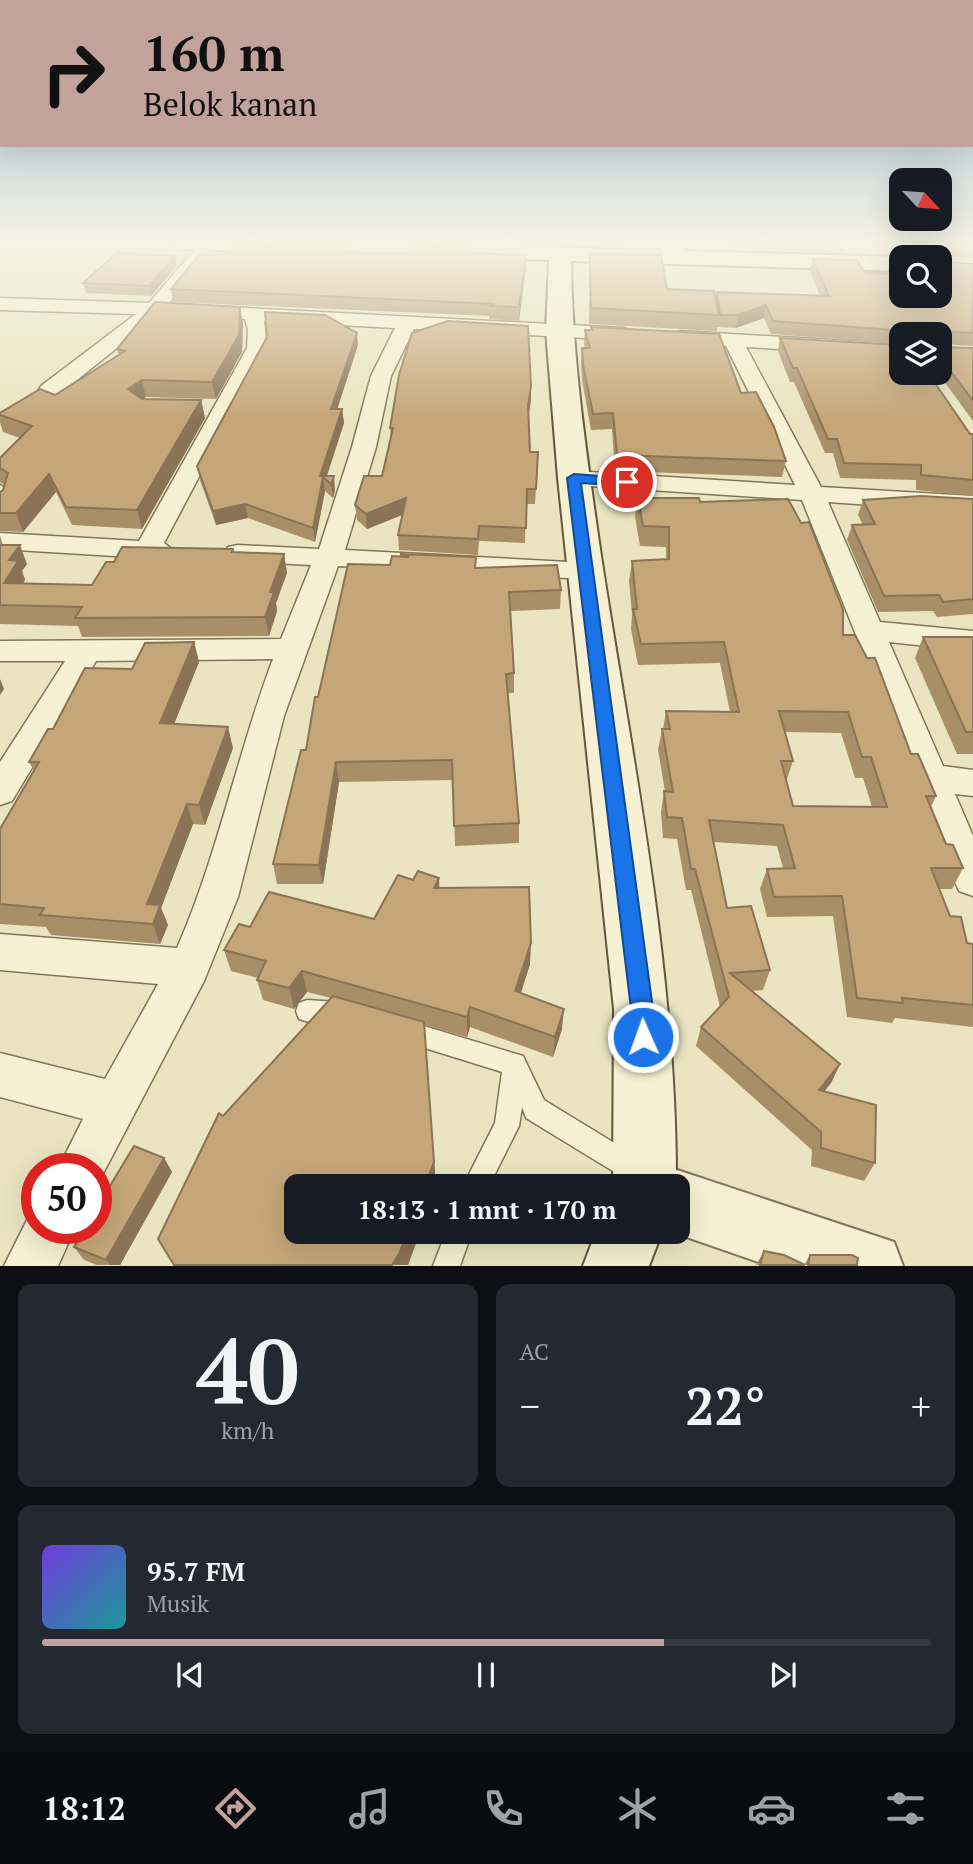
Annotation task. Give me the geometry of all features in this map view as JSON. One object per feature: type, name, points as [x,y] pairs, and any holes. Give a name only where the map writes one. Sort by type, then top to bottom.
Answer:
[{"type":"main road","points":[[550,302],[559,331],[574,478],[642,1009],[648,1174]]},
{"type":"main road","points":[[690,1211],[870,1265]]},
{"type":"main road","points":[[616,1265],[626,1244]]},
{"type":"street","points":[[49,391],[159,302]]},
{"type":"street","points":[[0,304],[153,309],[639,335]]},
{"type":"street","points":[[147,550],[221,409],[257,348],[258,330],[253,315]]},
{"type":"street","points":[[91,1153],[189,968],[219,897],[268,716],[316,582],[330,556],[364,447],[381,376],[407,322]]},
{"type":"street","points":[[666,337],[889,349]]},
{"type":"street","points":[[733,340],[812,494],[973,880]]},
{"type":"street","points":[[194,408],[221,409]]},
{"type":"street","points":[[574,478],[973,504]]},
{"type":"street","points":[[0,541],[587,571]]},
{"type":"street","points":[[867,630],[973,641]]},
{"type":"street","points":[[0,651],[292,649]]},
{"type":"street","points":[[0,790],[86,652]]},
{"type":"street","points":[[929,778],[973,783]]},
{"type":"street","points":[[0,952],[189,968]]},
{"type":"street","points":[[0,1075],[117,1105]]},
{"type":"street","points":[[30,1265],[41,1244]]},
{"type":"lane","points":[[0,489],[5,492],[6,499],[0,508]]},
{"type":"lane","points":[[307,1011],[358,1018]]},
{"type":"lane","points":[[384,1026],[515,1064],[535,1109],[617,1174]]},
{"type":"lane","points":[[482,1174],[507,1126],[515,1064]]},
{"type":"lane","points":[[446,1265],[454,1244]]},
{"type":"building","points":[[155,302],[240,307],[239,335],[212,382],[142,380],[128,389],[142,399],[201,400],[137,510],[66,507],[49,474],[16,513],[0,513],[0,492],[8,473],[0,468],[0,458],[32,426],[0,413],[40,389],[55,395],[125,351],[117,349]]},
{"type":"building","points":[[454,302],[520,302],[519,307],[489,306],[495,304]]},
{"type":"building","points":[[591,302],[716,302],[719,315],[591,308]]},
{"type":"building","points":[[718,302],[889,302],[889,308],[952,308],[952,302],[973,302],[973,333],[952,332],[952,322],[889,322],[889,330],[773,321],[766,305],[738,315],[720,315]]},
{"type":"building","points":[[265,312],[325,315],[357,333],[331,409],[342,409],[320,476],[334,476],[331,484],[323,477],[313,528],[245,504],[213,511],[197,466],[267,337]]},
{"type":"building","points":[[448,321],[528,326],[530,452],[538,452],[536,489],[527,489],[526,528],[479,526],[478,539],[398,535],[406,498],[366,514],[355,505],[364,476],[382,476],[393,428],[390,428],[399,375],[412,333]]},
{"type":"building","points":[[591,327],[719,334],[741,393],[756,392],[774,427],[786,461],[617,455],[613,413],[593,414],[583,365],[582,348],[590,348],[585,330],[592,330]]},
{"type":"building","points":[[780,338],[889,344],[889,385],[936,385],[970,434],[973,434],[973,480],[921,475],[921,465],[844,463],[837,439],[828,439],[797,368],[793,368]]},
{"type":"building","points":[[952,347],[973,348],[973,401],[952,373]]},
{"type":"building","points":[[921,496],[973,499],[973,599],[943,602],[939,595],[884,596],[852,525],[875,524],[863,500]]},
{"type":"building","points":[[638,498],[699,498],[700,502],[788,499],[801,523],[809,522],[843,610],[843,635],[855,635],[867,658],[875,658],[911,754],[918,754],[936,796],[926,796],[946,844],[953,845],[963,868],[931,868],[950,916],[961,917],[967,943],[973,944],[973,1005],[902,998],[903,1003],[857,998],[842,896],[774,897],[767,869],[795,868],[783,825],[709,820],[727,908],[751,906],[770,970],[730,973],[840,1064],[819,1090],[876,1105],[875,1163],[821,1148],[821,1132],[701,1027],[729,997],[695,869],[691,869],[682,818],[667,817],[664,791],[673,792],[662,729],[670,729],[666,711],[739,712],[724,642],[641,644],[633,609],[637,609],[632,561],[669,559],[669,527],[643,526]],"holes":[[[779,711],[848,712],[862,757],[871,757],[887,807],[793,806],[781,761],[793,761]]]},
{"type":"building","points":[[0,545],[20,545],[9,560],[18,561],[4,583],[92,585],[106,562],[114,562],[122,547],[233,549],[232,552],[284,554],[270,592],[274,592],[265,617],[75,618],[82,607],[0,605]]},
{"type":"building","points":[[400,554],[476,557],[475,568],[557,565],[561,590],[509,592],[514,673],[506,674],[519,823],[454,826],[452,760],[336,762],[319,865],[273,864],[301,750],[306,750],[315,697],[318,697],[348,564],[390,565],[392,556],[409,557]]},
{"type":"building","points":[[923,637],[973,637],[973,732],[966,732]]},
{"type":"building","points":[[194,642],[160,723],[228,727],[199,805],[187,804],[147,904],[160,905],[153,924],[40,915],[44,908],[0,904],[0,829],[39,762],[29,762],[48,729],[53,729],[85,668],[132,669],[145,643]]},
{"type":"building","points":[[418,871],[439,878],[434,888],[529,887],[531,943],[515,991],[564,1009],[555,1037],[470,1007],[467,1017],[302,971],[289,988],[257,980],[266,961],[224,950],[239,924],[250,927],[269,892],[374,919],[398,875],[413,880]]},
{"type":"building","points":[[333,996],[424,1022],[434,1162],[430,1174],[284,1174],[284,1244],[403,1244],[392,1265],[174,1265],[158,1239],[219,1113],[223,1116]]},
{"type":"building","points":[[134,1146],[164,1158],[106,1260],[74,1247],[76,1244],[112,1244],[112,1182]]},
{"type":"building","points":[[764,1251],[784,1255],[805,1265],[760,1265]]},
{"type":"building","points":[[810,1255],[852,1255],[858,1258],[857,1265],[808,1265]]},
{"type":"route","points":[[627,482],[574,478],[642,1009],[643,1037]]}]
